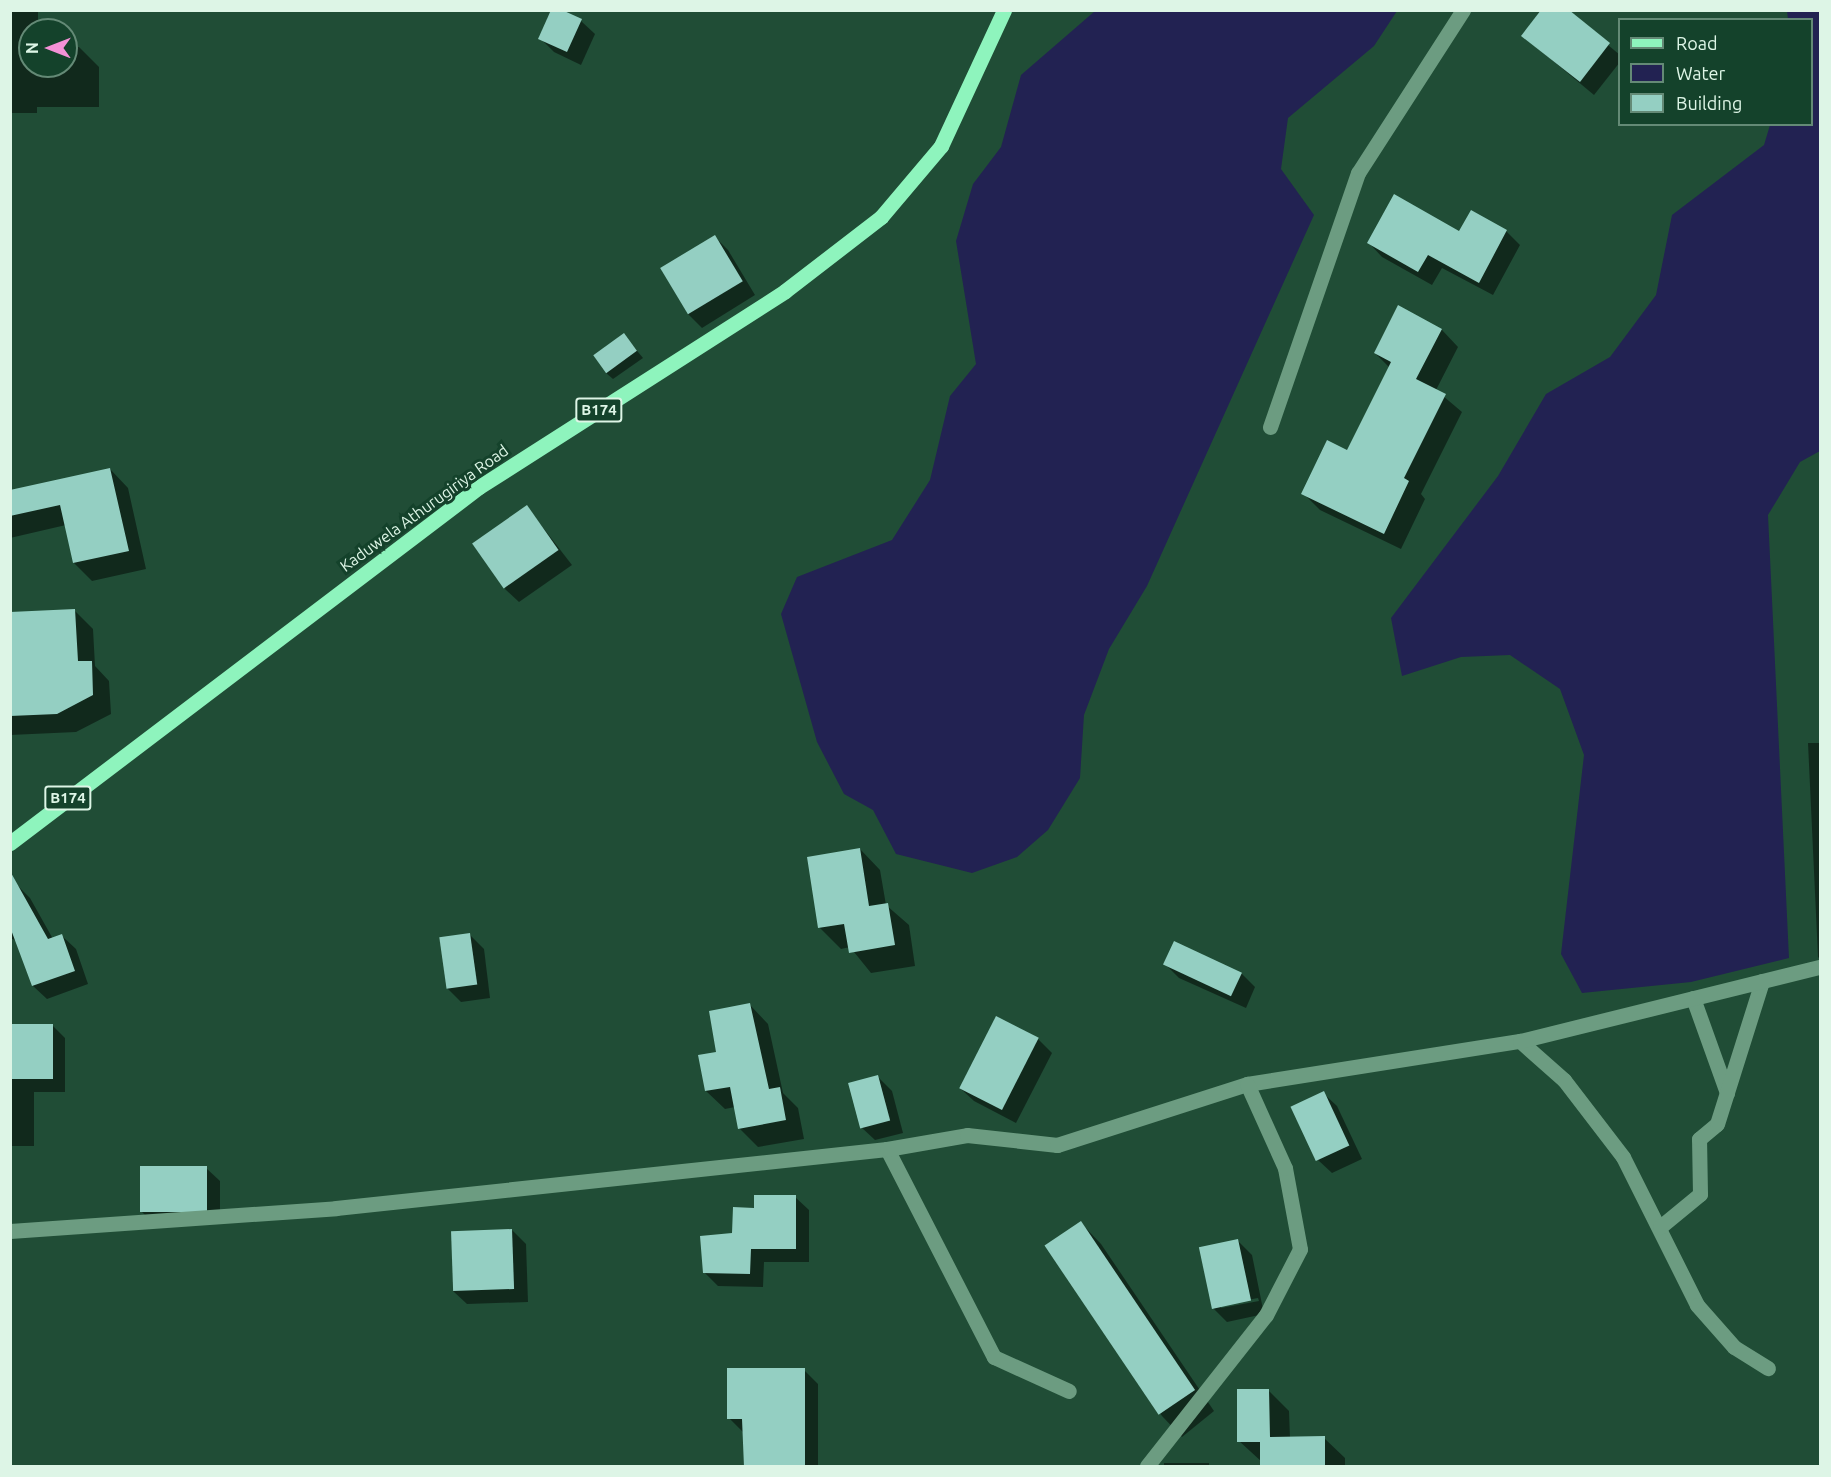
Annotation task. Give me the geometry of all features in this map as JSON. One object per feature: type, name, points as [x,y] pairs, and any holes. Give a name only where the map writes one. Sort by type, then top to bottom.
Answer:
[{"type":"main road","name":"Kaduwela Athurugiriya Road","points":[[10,843],[479,487],[785,291],[881,217],[941,146],[1004,10]]},
{"type":"street","points":[[1270,427],[1358,173],[1463,10]]},
{"type":"street","points":[[10,1231],[336,1208],[887,1149],[967,1135],[1057,1145],[1247,1084],[1520,1041],[1821,967]]},
{"type":"street","points":[[1660,1227],[1700,1194],[1700,1139],[1717,1124],[1762,981]]},
{"type":"street","points":[[1693,998],[1727,1093]]},
{"type":"street","points":[[1520,1041],[1564,1080],[1623,1157],[1697,1305],[1734,1347],[1768,1368]]},
{"type":"street","points":[[1147,1467],[1266,1316],[1300,1249],[1285,1168],[1247,1084]]},
{"type":"street","points":[[887,1149],[994,1357],[1069,1391]]},
{"type":"water","points":[[1095,11],[1397,11],[1374,46],[1288,118],[1281,169],[1314,215],[1147,586],[1109,649],[1084,715],[1080,778],[1048,830],[1017,857],[972,873],[896,854],[873,810],[844,794],[817,742],[781,614],[797,577],[892,540],[930,480],[950,396],[976,364],[956,241],[973,184],[1001,147],[1021,75]]},
{"type":"water","points":[[1787,11],[1820,11],[1820,451],[1800,462],[1768,515],[1789,958],[1691,982],[1582,993],[1561,954],[1584,755],[1560,689],[1510,655],[1461,657],[1402,676],[1391,618],[1498,476],[1546,394],[1610,357],[1656,295],[1672,215],[1764,145],[1770,126],[1813,126],[1813,18],[1788,18]]},
{"type":"building","points":[[551,10],[562,10],[582,19],[567,52],[538,39]]},
{"type":"building","points":[[1541,10],[1569,10],[1610,43],[1580,82],[1521,36]]},
{"type":"building","points":[[1394,194],[1459,231],[1471,210],[1507,230],[1479,283],[1428,255],[1418,272],[1367,243]]},
{"type":"building","points":[[715,235],[743,281],[688,314],[660,268]]},
{"type":"building","points":[[1398,305],[1442,329],[1416,379],[1446,394],[1404,478],[1409,481],[1384,534],[1301,494],[1327,440],[1347,450],[1391,362],[1374,353]]},
{"type":"building","points":[[624,333],[637,351],[606,373],[593,355]]},
{"type":"building","points":[[110,468],[129,551],[73,563],[60,505],[10,516],[10,490]]},
{"type":"building","points":[[527,505],[559,550],[504,588],[472,543]]},
{"type":"building","points":[[75,609],[78,661],[92,661],[93,695],[57,714],[10,716],[10,612]]},
{"type":"building","points":[[860,848],[869,906],[888,903],[895,945],[849,953],[844,924],[818,928],[807,857]]},
{"type":"building","points":[[10,871],[48,939],[62,934],[75,971],[32,986],[10,927]]},
{"type":"building","points":[[470,933],[477,984],[447,989],[439,937]]},
{"type":"building","points":[[1174,941],[1242,973],[1231,996],[1163,965]]},
{"type":"building","points":[[750,1003],[769,1089],[780,1087],[786,1120],[738,1129],[730,1087],[705,1091],[698,1055],[716,1052],[709,1011]]},
{"type":"building","points":[[996,1016],[1039,1038],[1002,1110],[959,1088]]},
{"type":"building","points":[[10,1024],[53,1024],[53,1079],[10,1079]]},
{"type":"building","points":[[878,1075],[890,1120],[860,1128],[848,1083]]},
{"type":"building","points":[[1324,1091],[1349,1145],[1316,1161],[1290,1107]]},
{"type":"building","points":[[140,1166],[207,1166],[207,1212],[140,1212]]},
{"type":"building","points":[[754,1195],[796,1195],[796,1249],[751,1249],[750,1274],[703,1273],[700,1236],[732,1233],[733,1207],[754,1208]]},
{"type":"building","points":[[1081,1221],[1195,1390],[1159,1415],[1045,1246]]},
{"type":"building","points":[[512,1229],[514,1289],[453,1291],[451,1231]]},
{"type":"building","points":[[1238,1239],[1251,1301],[1212,1309],[1199,1247]]},
{"type":"building","points":[[727,1368],[805,1368],[805,1467],[744,1467],[742,1419],[727,1419]]},
{"type":"building","points":[[1237,1389],[1269,1389],[1270,1437],[1325,1436],[1325,1467],[1260,1467],[1260,1442],[1237,1442]]}]
